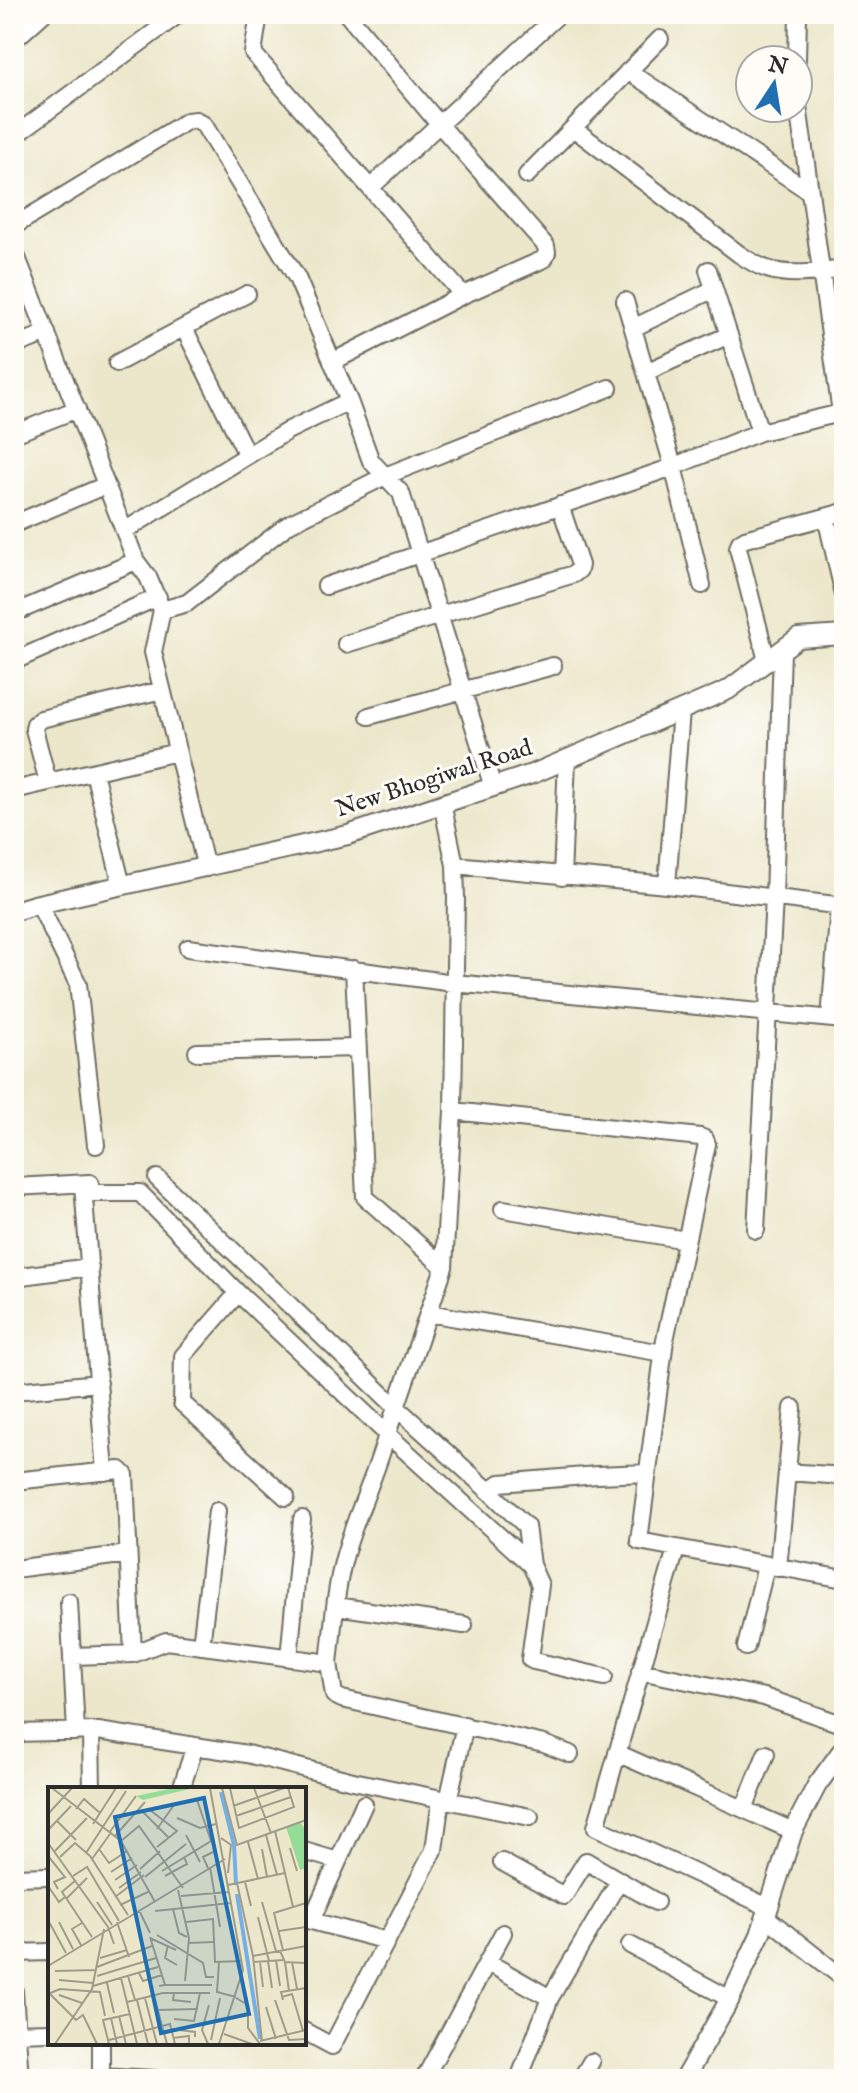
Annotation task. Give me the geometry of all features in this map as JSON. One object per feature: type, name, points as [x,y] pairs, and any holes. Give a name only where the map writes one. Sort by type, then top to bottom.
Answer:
[{"type":"street","points":[[14,40],[43,14]]},
{"type":"street","points":[[14,136],[179,14]]},
{"type":"street","points":[[259,14],[253,53],[463,295]]},
{"type":"street","points":[[332,362],[463,295],[544,259],[547,252],[546,246],[347,14]]},
{"type":"street","points":[[370,188],[559,14]]},
{"type":"street","points":[[797,44],[798,14]]},
{"type":"street","points":[[527,175],[660,39]]},
{"type":"street","points":[[628,71],[810,192]]},
{"type":"street","points":[[14,226],[187,121],[196,120],[204,125],[297,278],[371,461],[401,493],[493,787]]},
{"type":"street","points":[[326,586],[673,466],[760,432],[843,412],[801,124]]},
{"type":"street","points":[[573,128],[739,254],[764,268],[778,272],[844,269]]},
{"type":"street","points":[[14,250],[136,561],[148,577],[160,604],[153,652],[206,868]]},
{"type":"street","points":[[708,270],[760,432]]},
{"type":"street","points":[[633,328],[714,289]]},
{"type":"street","points":[[117,363],[247,294]]},
{"type":"street","points":[[625,301],[673,466],[702,585]]},
{"type":"street","points":[[184,328],[247,455]]},
{"type":"street","points":[[14,346],[47,333]]},
{"type":"street","points":[[646,372],[729,335]]},
{"type":"street","points":[[14,661],[160,604],[187,603],[289,524],[385,476],[609,388]]},
{"type":"street","points":[[124,531],[289,430],[349,401]]},
{"type":"street","points":[[14,434],[77,409]]},
{"type":"street","points":[[14,524],[106,485]]},
{"type":"street","points":[[346,644],[574,574],[580,565],[560,505]]},
{"type":"street","points":[[756,1230],[774,898],[774,656],[738,548],[740,542],[844,512]]},
{"type":"street","points":[[826,517],[844,595]]},
{"type":"street","points":[[14,613],[136,561]]},
{"type":"street","name":"New Bhogiwal Road","points":[[14,911],[348,835],[493,787],[535,773],[728,690],[798,638],[844,635]]},
{"type":"street","points":[[369,716],[553,666]]},
{"type":"street","points":[[48,782],[34,729],[41,719],[162,690]]},
{"type":"street","points":[[667,885],[681,711]]},
{"type":"street","points":[[14,790],[177,752]]},
{"type":"street","points":[[562,877],[567,759]]},
{"type":"street","points":[[94,772],[122,886]]},
{"type":"street","points":[[442,803],[455,865],[456,898],[453,1111],[444,1267],[344,1558],[329,1663],[331,1687],[334,1695],[342,1699],[544,1744],[570,1754]]},
{"type":"street","points":[[188,948],[454,983],[837,1019],[841,906],[667,885],[455,865]]},
{"type":"street","points":[[39,904],[78,984],[96,1145]]},
{"type":"street","points":[[354,969],[365,1197],[444,1267]]},
{"type":"street","points":[[197,1052],[357,1048]]},
{"type":"street","points":[[453,1111],[705,1139],[707,1144],[663,1353],[639,1541],[844,1579]]},
{"type":"street","points":[[157,1178],[397,1408],[526,1526],[531,1565],[540,1585],[530,1659],[604,1677]]},
{"type":"street","points":[[14,1187],[86,1187],[140,1193],[238,1293],[531,1565]]},
{"type":"street","points":[[86,1187],[105,1472]]},
{"type":"street","points":[[503,1209],[686,1240]]},
{"type":"street","points":[[14,1277],[90,1267]]},
{"type":"street","points":[[238,1293],[183,1356],[182,1403],[286,1497]]},
{"type":"street","points":[[428,1313],[663,1353]]},
{"type":"street","points":[[14,1391],[99,1383]]},
{"type":"street","points":[[746,1647],[772,1567],[787,1472],[793,1408]]},
{"type":"street","points":[[14,1481],[124,1472],[133,1654]]},
{"type":"street","points":[[787,1472],[844,1476]]},
{"type":"street","points":[[489,1491],[500,1483],[647,1473]]},
{"type":"street","points":[[491,1529],[508,1510]]},
{"type":"street","points":[[201,1646],[217,1511]]},
{"type":"street","points":[[289,1658],[302,1519]]},
{"type":"street","points":[[676,1549],[596,1827],[767,1912],[844,1979]]},
{"type":"street","points":[[14,1569],[128,1554]]},
{"type":"street","points":[[69,1602],[72,1656],[92,1787]]},
{"type":"street","points":[[336,1606],[464,1625]]},
{"type":"street","points":[[72,1656],[133,1654],[166,1641],[329,1663]]},
{"type":"street","points":[[640,1671],[764,1697],[844,1725]]},
{"type":"street","points":[[306,2032],[332,2046],[387,1941],[434,1850],[465,1725]]},
{"type":"street","points":[[14,1733],[83,1731],[247,1754],[353,1781],[530,1817]]},
{"type":"street","points":[[182,1787],[195,1746]]},
{"type":"street","points":[[684,2079],[730,1999],[760,1935],[793,1831],[817,1785],[844,1748]]},
{"type":"street","points":[[617,1753],[793,1831]]},
{"type":"street","points":[[744,1809],[766,1754]]},
{"type":"street","points":[[364,1804],[307,1920],[387,1941]]},
{"type":"street","points":[[306,1852],[338,1861]]},
{"type":"street","points":[[502,1862],[564,1896],[586,1861],[656,1902]]},
{"type":"street","points":[[14,1877],[48,1876]]},
{"type":"street","points":[[519,2079],[550,1998],[619,1881]]},
{"type":"street","points":[[424,2079],[503,1933]]},
{"type":"street","points":[[630,1945],[730,1999]]},
{"type":"street","points":[[14,1953],[48,1952]]},
{"type":"street","points":[[487,1962],[550,1998]]},
{"type":"street","points":[[14,1991],[20,2079]]},
{"type":"street","points":[[16,2033],[48,2032]]},
{"type":"street","points":[[101,2045],[101,2077],[154,2079]]},
{"type":"street","points":[[581,2079],[591,2062]]}]
